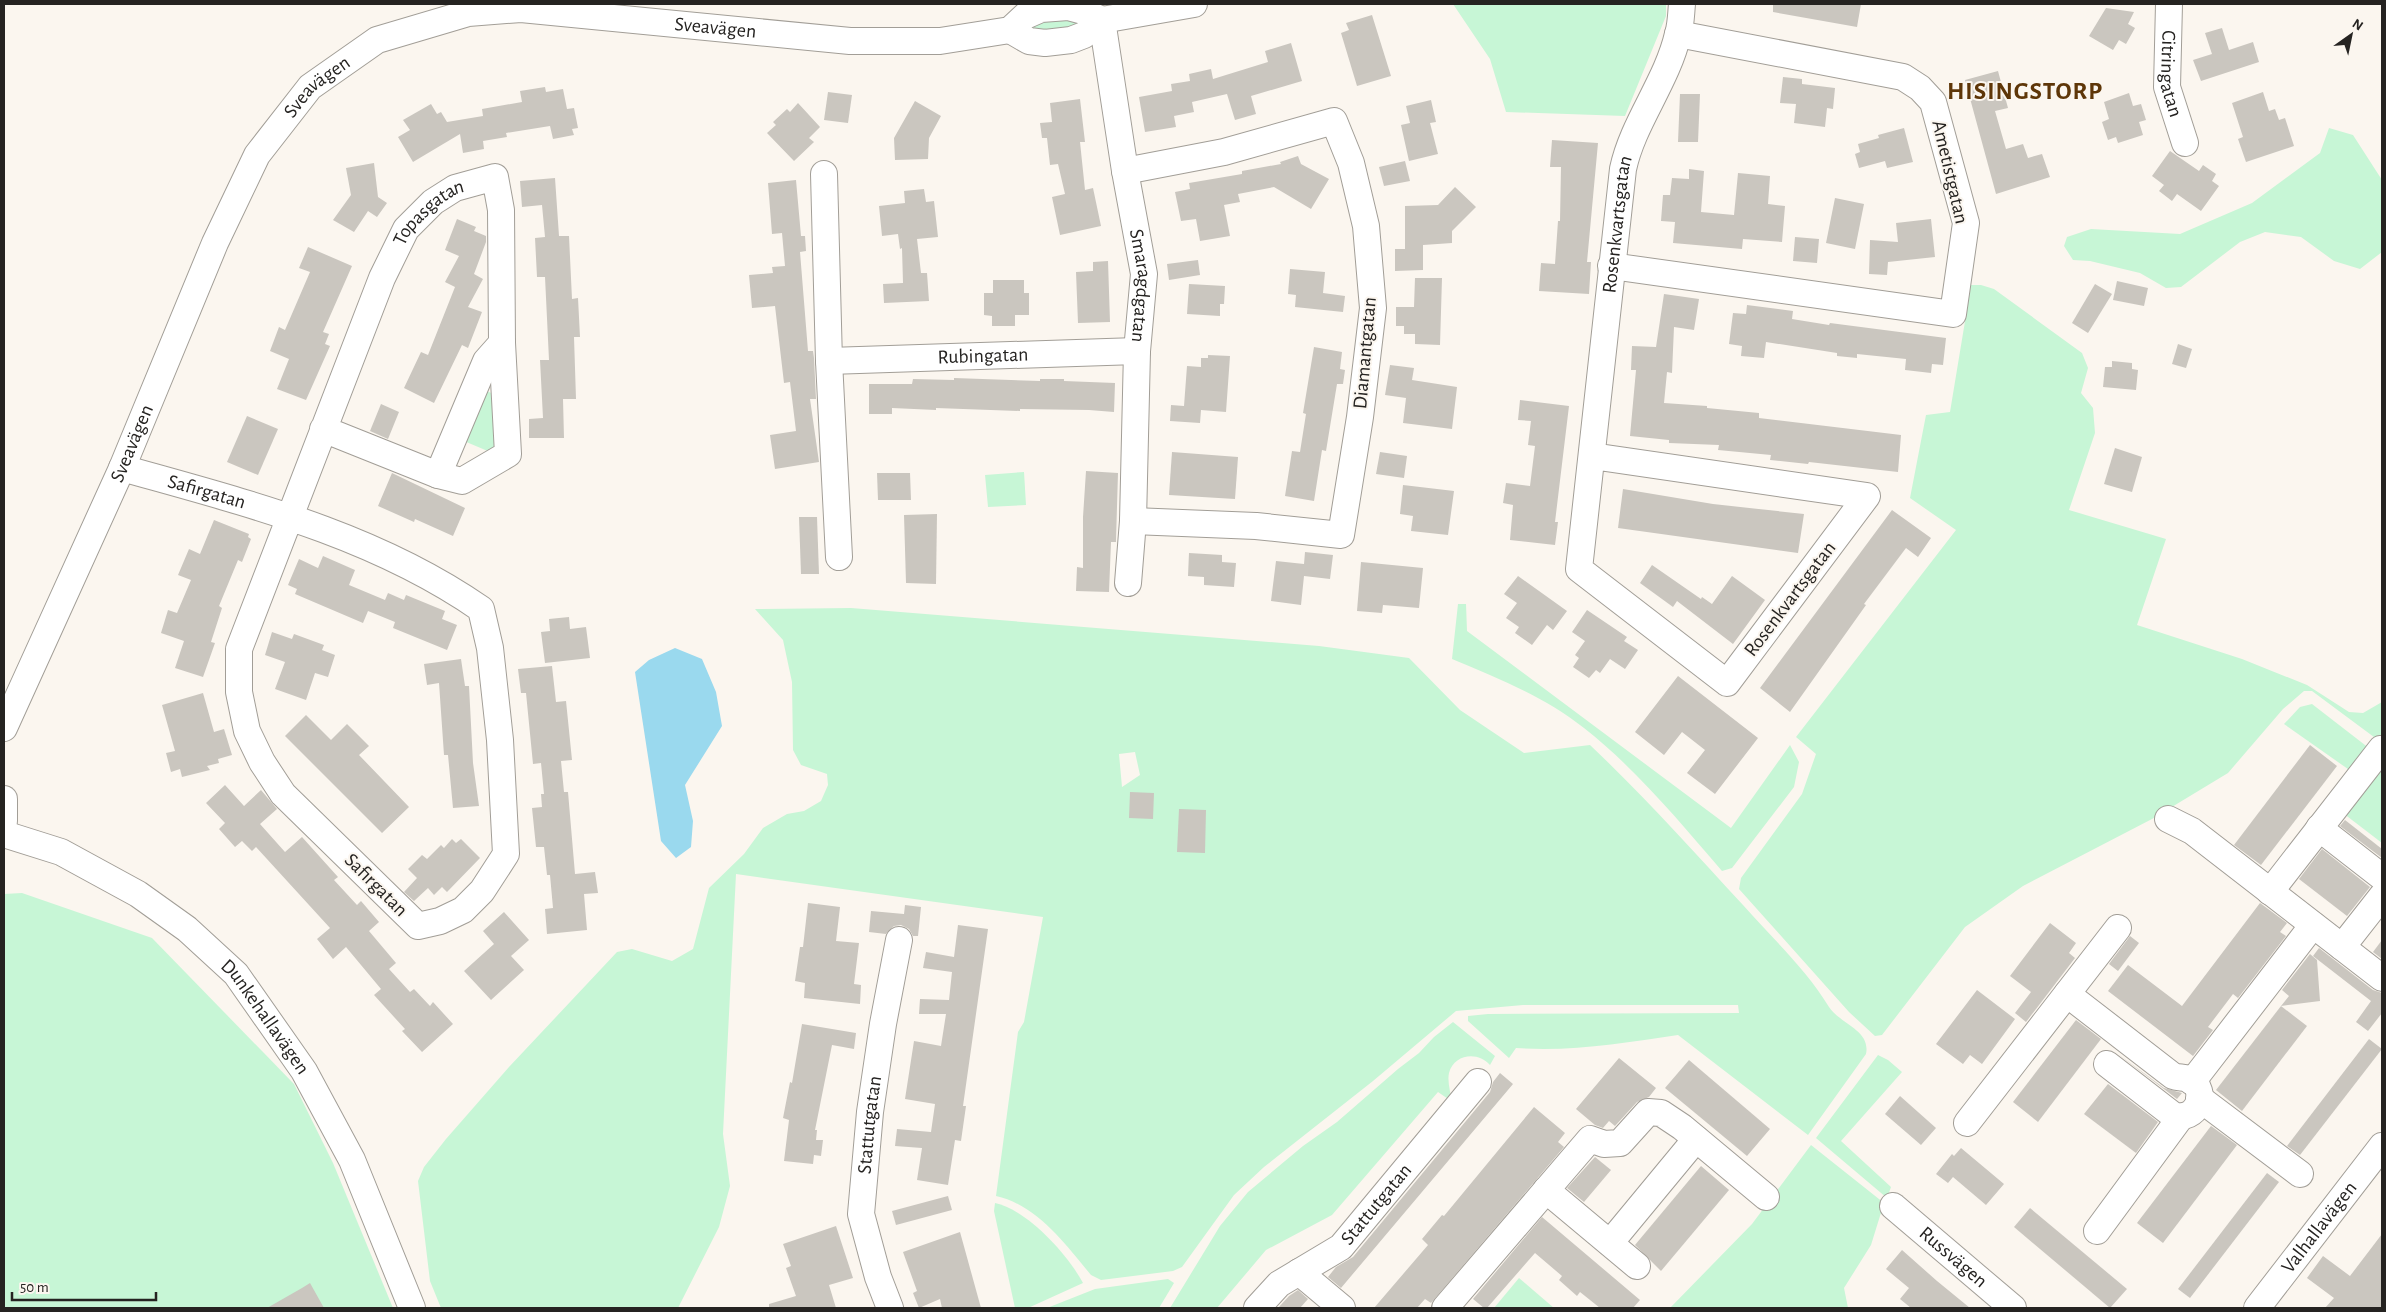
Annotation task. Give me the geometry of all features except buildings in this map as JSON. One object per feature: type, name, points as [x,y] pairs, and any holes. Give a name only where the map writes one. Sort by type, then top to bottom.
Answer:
[{"type":"street","points":[[1007,4],[1010,30],[1029,41],[1044,43],[1071,40],[1084,35],[1102,20],[1194,4]]},
{"type":"street","name":"Rosenkvartsgatan","points":[[1592,456],[1867,496],[1726,683],[1579,569],[1611,266],[1627,151],[1660,82],[1678,34],[1682,4]]},
{"type":"street","name":"Citringatan","points":[[2169,4],[2167,87],[2185,142]]},
{"type":"street","name":"Sveavägen","points":[[4,728],[122,468],[215,243],[257,155],[310,88],[377,40],[468,13],[521,9],[850,41],[940,41],[1010,30]]},
{"type":"street","name":"Smaragdgatan","points":[[1102,20],[1124,171],[1144,274],[1137,351],[1134,521],[1128,583]]},
{"type":"street","name":"Ametistgatan","points":[[1611,266],[1953,314],[1966,223],[1933,102],[1920,88],[1903,76],[1678,34]]},
{"type":"street","name":"Diamantgatan","points":[[1124,171],[1224,152],[1334,121],[1351,163],[1366,226],[1373,308],[1360,417],[1341,535],[1256,526],[1134,521]]},
{"type":"street","points":[[824,174],[829,361],[839,557]]},
{"type":"street","name":"Topasgatan","points":[[291,516],[323,429],[382,278],[406,229],[433,202],[454,188],[496,177],[501,210],[502,343],[508,454],[462,481],[438,475],[323,429]]},
{"type":"street","points":[[438,475],[486,361],[502,343]]},
{"type":"street","name":"Rubingatan","points":[[829,361],[1137,351]]},
{"type":"street","name":"Safirgatan","points":[[122,468],[291,516],[389,555],[455,591],[481,609],[490,648],[500,740],[506,854],[482,891],[463,910],[440,921],[418,926],[359,869],[283,794],[262,762],[247,731],[239,692],[239,650],[291,516]]},
{"type":"street","points":[[2270,892],[2381,749]]},
{"type":"street","points":[[4,798],[4,821]]},
{"type":"street","points":[[2168,819],[2192,831],[2382,978]]},
{"type":"street","points":[[2319,828],[2382,877]]},
{"type":"street","name":"Dunkehallavägen","points":[[4,834],[61,852],[138,894],[187,929],[236,974],[304,1071],[352,1160],[412,1308]]},
{"type":"street","points":[[2342,947],[2382,896]]},
{"type":"street","points":[[2097,1231],[2180,1118],[2192,1113],[2197,1108],[2196,1090],[2313,925]]},
{"type":"street","points":[[1967,1123],[2118,928]]},
{"type":"street","name":"Stattutgatan","points":[[890,1308],[878,1277],[861,1214],[870,1112],[883,1024],[899,940]]},
{"type":"street","points":[[2067,994],[2173,1076],[2196,1090],[2300,1174]]},
{"type":"street","points":[[2107,1064],[2173,1115],[2180,1118]]},
{"type":"street","name":"Stattutgatan","points":[[1257,1308],[1279,1284],[1341,1246],[1478,1082]]},
{"type":"street","points":[[1445,1308],[1590,1139],[1604,1144],[1620,1143],[1648,1112],[1662,1113],[1766,1197]]},
{"type":"street","points":[[1610,1243],[1696,1139]]},
{"type":"street","name":"Valhallavägen","points":[[2257,1308],[2382,1146]]},
{"type":"street","points":[[1546,1190],[1637,1266]]},
{"type":"street","name":"Russvägen","points":[[1893,1206],[2013,1308]]},
{"type":"street","points":[[1299,1272],[1342,1308]]},
{"type":"green space","points":[[1453,4],[1666,4],[1666,16],[1625,116],[1506,112],[1490,59]]},
{"type":"green space","points":[[1036,18],[1087,22],[1041,37],[1026,25]]},
{"type":"green space","points":[[2329,128],[2353,135],[2382,180],[2382,252],[2360,269],[2334,261],[2301,237],[2265,232],[2240,242],[2181,287],[2166,288],[2140,273],[2090,261],[2073,260],[2064,246],[2067,237],[2091,229],[2180,234],[2252,203],[2320,153]]},
{"type":"green space","points":[[1971,285],[1981,285],[1994,289],[2082,353],[2088,368],[2081,393],[2093,408],[2095,433],[2069,510],[2166,539],[2137,625],[2242,659],[2307,685],[2349,712],[2363,713],[2382,702],[2382,743],[2312,691],[2304,691],[2283,709],[2228,773],[2152,819],[2023,886],[1965,927],[1882,1035],[1875,1036],[1849,1012],[1739,889],[1741,878],[1802,794],[1816,754],[1796,737],[1956,530],[1910,498],[1926,415],[1950,412]]},
{"type":"green space","points":[[484,390],[501,397],[503,442],[490,452],[464,441]]},
{"type":"green space","points":[[1024,472],[1026,505],[988,507],[985,475]]},
{"type":"green space","points":[[1458,604],[1466,604],[1467,631],[1731,828],[1790,745],[1799,762],[1794,787],[1732,868],[1722,871],[1639,778],[1584,728],[1537,698],[1504,681],[1452,659]]},
{"type":"green space","points":[[851,608],[1319,646],[1409,658],[1460,710],[1524,753],[1590,745],[1668,824],[1788,954],[1834,1013],[1859,1033],[1864,1039],[1866,1054],[1808,1135],[1678,1035],[1577,1048],[1516,1048],[1509,1058],[1468,1021],[1468,1016],[1488,1014],[1739,1013],[1738,1005],[1523,1005],[1456,1011],[1373,1081],[1264,1167],[1234,1195],[1182,1267],[1173,1271],[1101,1280],[1091,1275],[1061,1239],[1037,1217],[1025,1208],[996,1196],[1018,1032],[1024,1022],[1043,917],[736,874],[723,1134],[730,1186],[719,1227],[678,1308],[441,1308],[430,1281],[418,1181],[424,1167],[509,1067],[617,952],[632,949],[672,961],[693,949],[709,888],[744,854],[763,828],[787,814],[804,811],[821,801],[828,785],[827,774],[801,765],[793,750],[792,682],[783,640],[755,609]],"holes":[[[1135,752],[1140,775],[1122,787],[1119,754]]]},
{"type":"green space","points":[[2312,704],[2374,752],[2355,774],[2284,724],[2300,707]]},
{"type":"green space","points":[[2382,761],[2382,843],[2339,810]]},
{"type":"green space","points":[[22,893],[152,938],[294,1084],[333,1163],[393,1308],[4,1308],[4,894]]},
{"type":"green space","points":[[1453,1022],[1495,1056],[1490,1065],[1473,1056],[1461,1058],[1456,1062],[1449,1073],[1451,1101],[1438,1092],[1332,1215],[1266,1250],[1217,1308],[1170,1308],[1220,1226],[1248,1192],[1303,1146],[1337,1122]]},
{"type":"green space","points":[[1878,1055],[1888,1060],[1902,1072],[1841,1141],[1891,1187],[1887,1198],[1816,1138]]},
{"type":"green space","points":[[1811,1145],[1884,1203],[1871,1245],[1844,1288],[1848,1308],[1670,1308],[1752,1224]]},
{"type":"green space","points":[[995,1203],[1008,1207],[1021,1215],[1046,1235],[1068,1260],[1083,1283],[1028,1308],[1015,1308],[994,1211]]},
{"type":"green space","points":[[1519,1278],[1554,1308],[1494,1308]]},
{"type":"green space","points":[[1168,1279],[1174,1283],[1159,1308],[1047,1308],[1095,1289]]},
{"type":"water","points":[[675,648],[702,659],[716,692],[722,726],[685,785],[693,821],[691,847],[676,858],[661,841],[635,672],[649,660]]},
{"type":"district","name":"HISINGSTORP","points":[[2025,91]]}]
